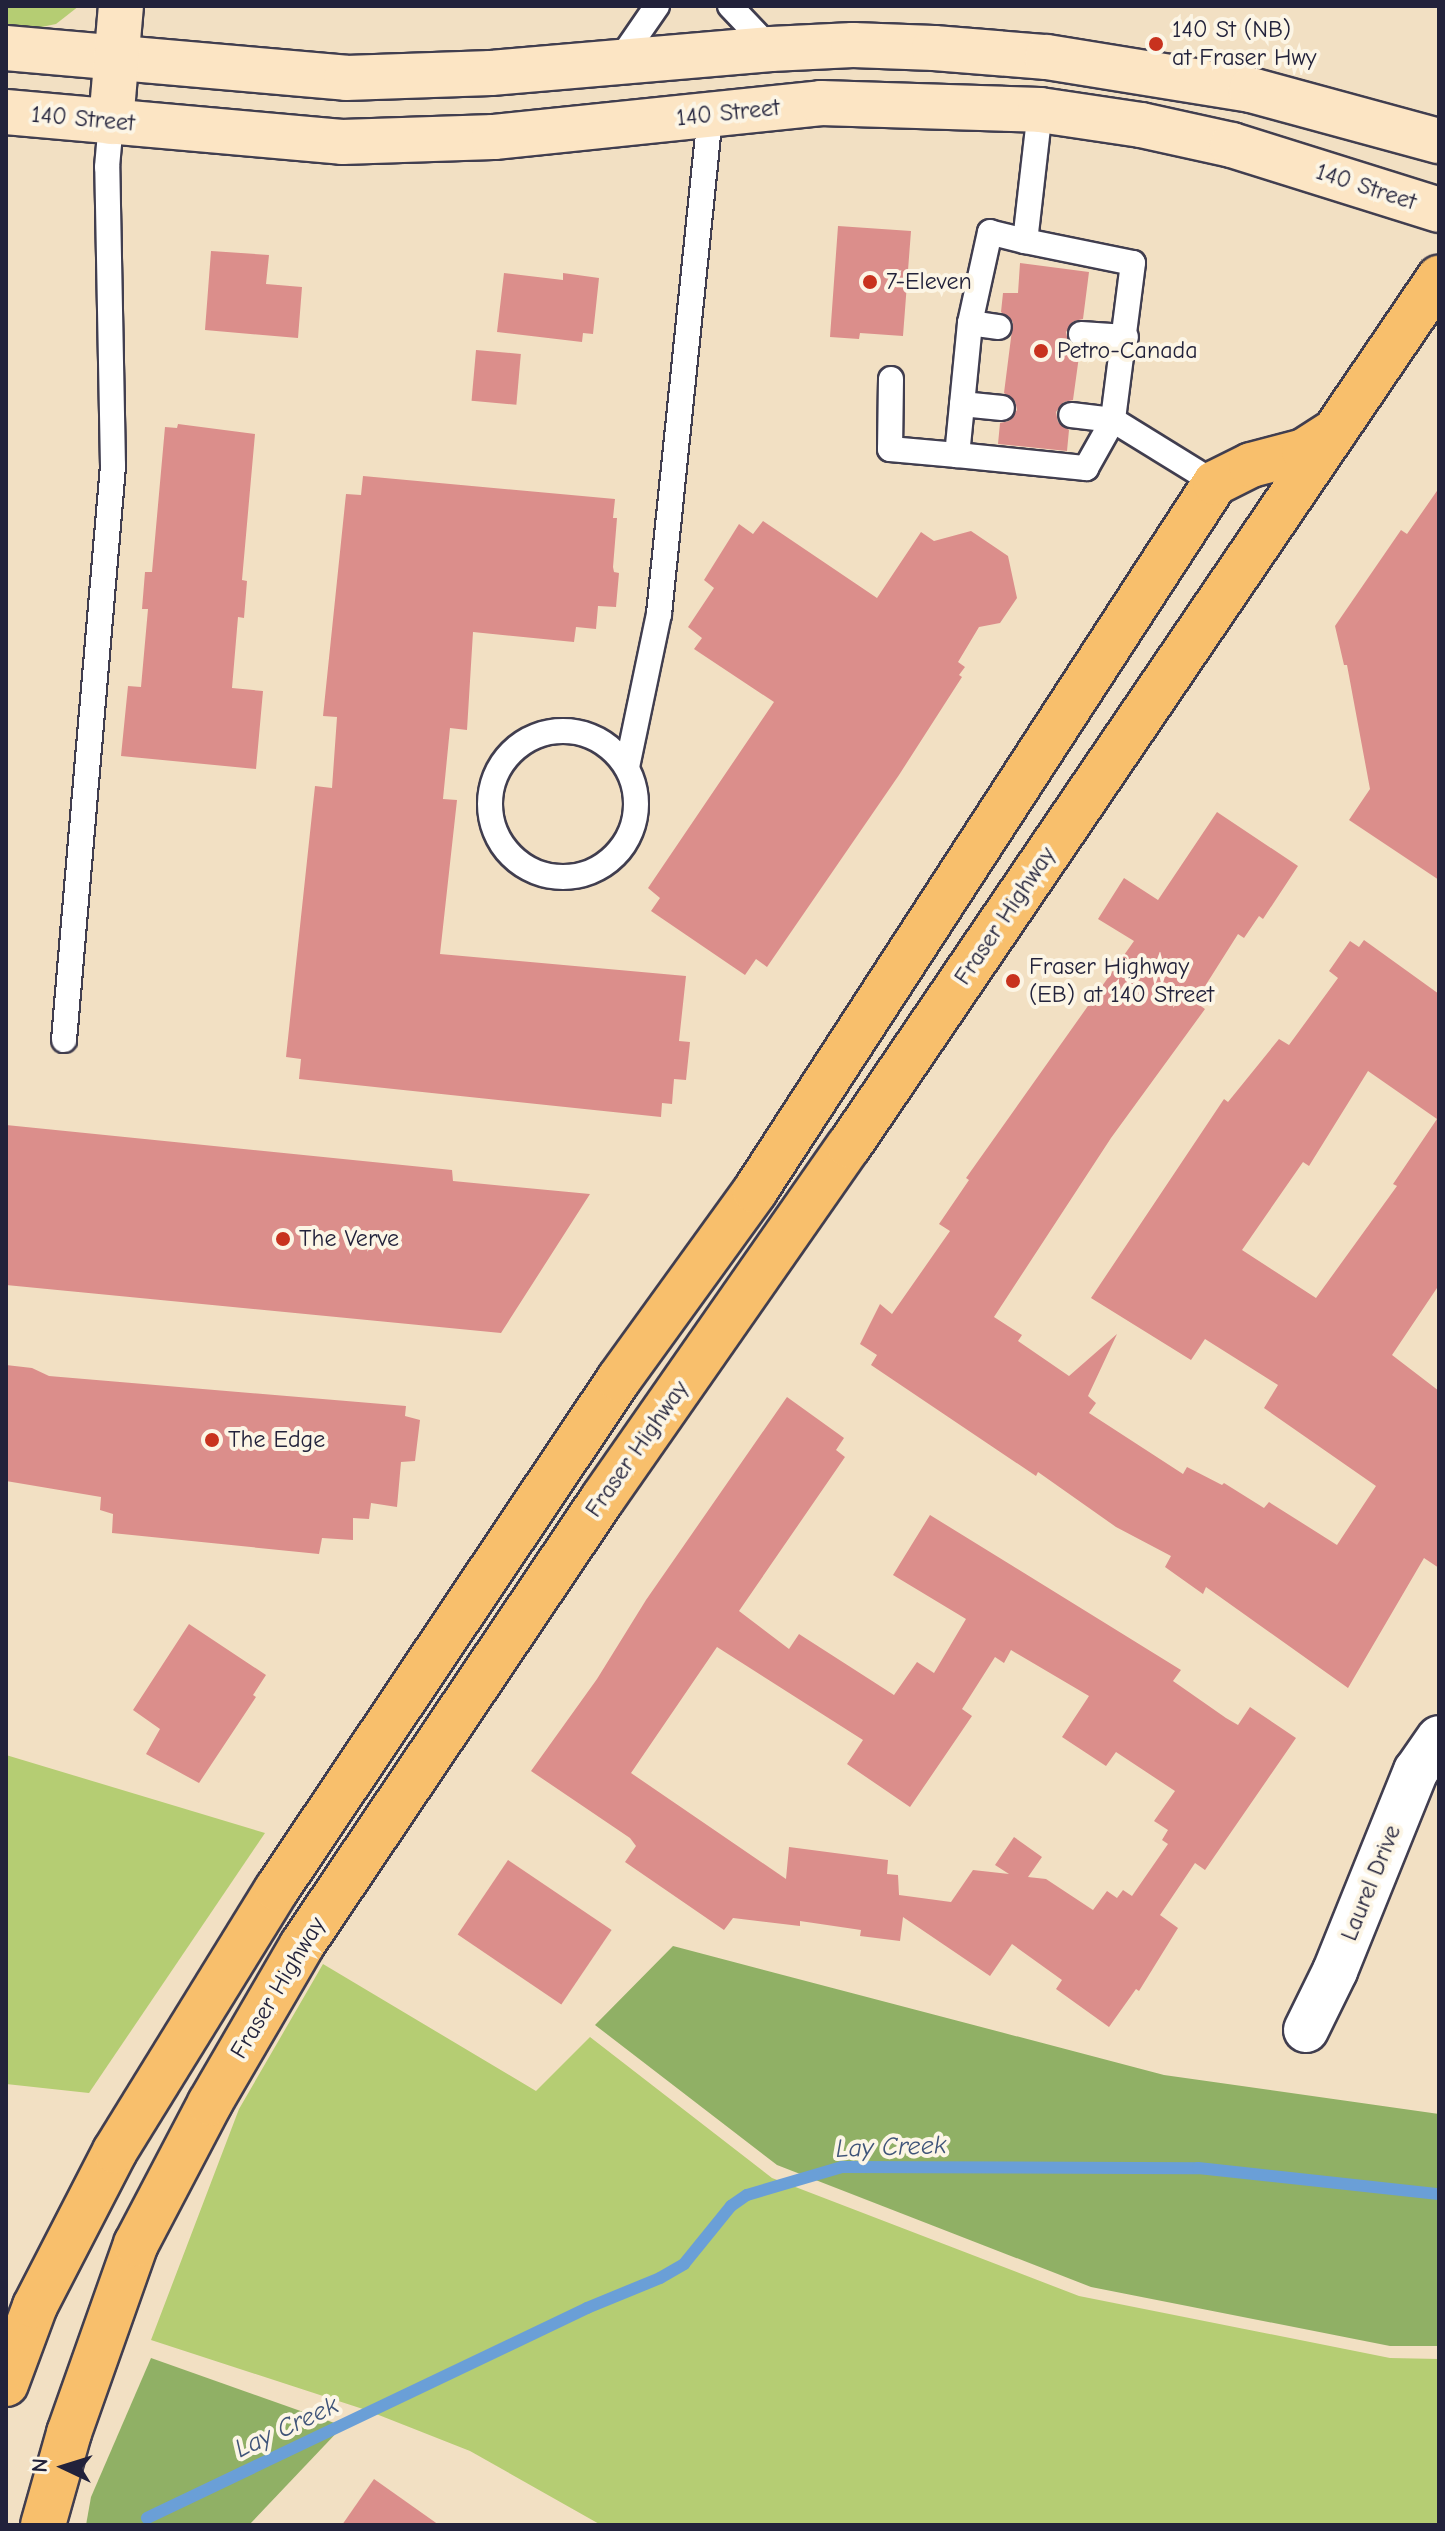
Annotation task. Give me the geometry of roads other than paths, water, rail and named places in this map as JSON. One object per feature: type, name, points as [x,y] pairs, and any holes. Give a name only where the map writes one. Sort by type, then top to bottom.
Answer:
[{"type":"main road","points":[[111,122],[121,6]]},
{"type":"main road","points":[[6,48],[346,78],[491,73],[853,45],[1047,57],[1251,90],[1439,141]]},
{"type":"main road","name":"140 Street","points":[[6,112],[342,142],[494,137],[821,103],[1040,110],[1141,125],[1232,145],[1439,210]]},
{"type":"main road","name":"Fraser Highway","points":[[43,2525],[78,2405],[136,2244],[210,2103],[302,1945],[612,1485],[849,1146],[1439,278]]},
{"type":"main road","name":"Fraser Highway","points":[[1215,483],[1251,465],[1304,451],[1337,429]]},
{"type":"main road","points":[[6,2384],[35,2306],[107,2165],[277,1889],[619,1379],[755,1191],[1215,483]]},
{"type":"street","name":"Laurel Drive","points":[[1306,2030],[1335,1971],[1416,1771],[1439,1738]]},
{"type":"lane","points":[[619,61],[657,6]]},
{"type":"lane","points":[[730,6],[771,49]]},
{"type":"lane","points":[[1025,241],[1040,110]]},
{"type":"lane","points":[[627,767],[611,748],[579,733],[542,733],[520,744],[503,761],[492,783],[489,807],[494,831],[506,852],[536,872],[572,878],[595,871],[615,857],[629,837],[636,814],[635,790],[627,767],[659,614],[710,115]]},
{"type":"lane","points":[[64,1040],[113,466],[107,167],[111,122]]},
{"type":"lane","points":[[891,379],[890,449],[1086,468],[1113,420],[1126,337],[1133,263],[990,232],[970,323],[957,455]]},
{"type":"lane","points":[[970,323],[999,327]]},
{"type":"lane","points":[[1081,334],[1126,337]]},
{"type":"lane","points":[[962,404],[1002,408]]},
{"type":"lane","points":[[1071,415],[1113,420],[1215,483]]},
{"type":"waterway","name":"Lay Creek","points":[[147,2518],[587,2308],[660,2278],[684,2264],[731,2206],[747,2195],[842,2167],[1198,2168],[1439,2194]]},
{"type":"place","name":"140 St (NB) at Fraser Hwy","points":[[1156,44]]},
{"type":"place","name":"7-Eleven","points":[[870,282]]},
{"type":"place","name":"Petro-Canada","points":[[1041,351]]},
{"type":"place","name":"Fraser Highway (EB) at 140 Street","points":[[1013,981]]},
{"type":"place","name":"The Verve","points":[[283,1239]]},
{"type":"place","name":"The Edge","points":[[212,1440]]}]
